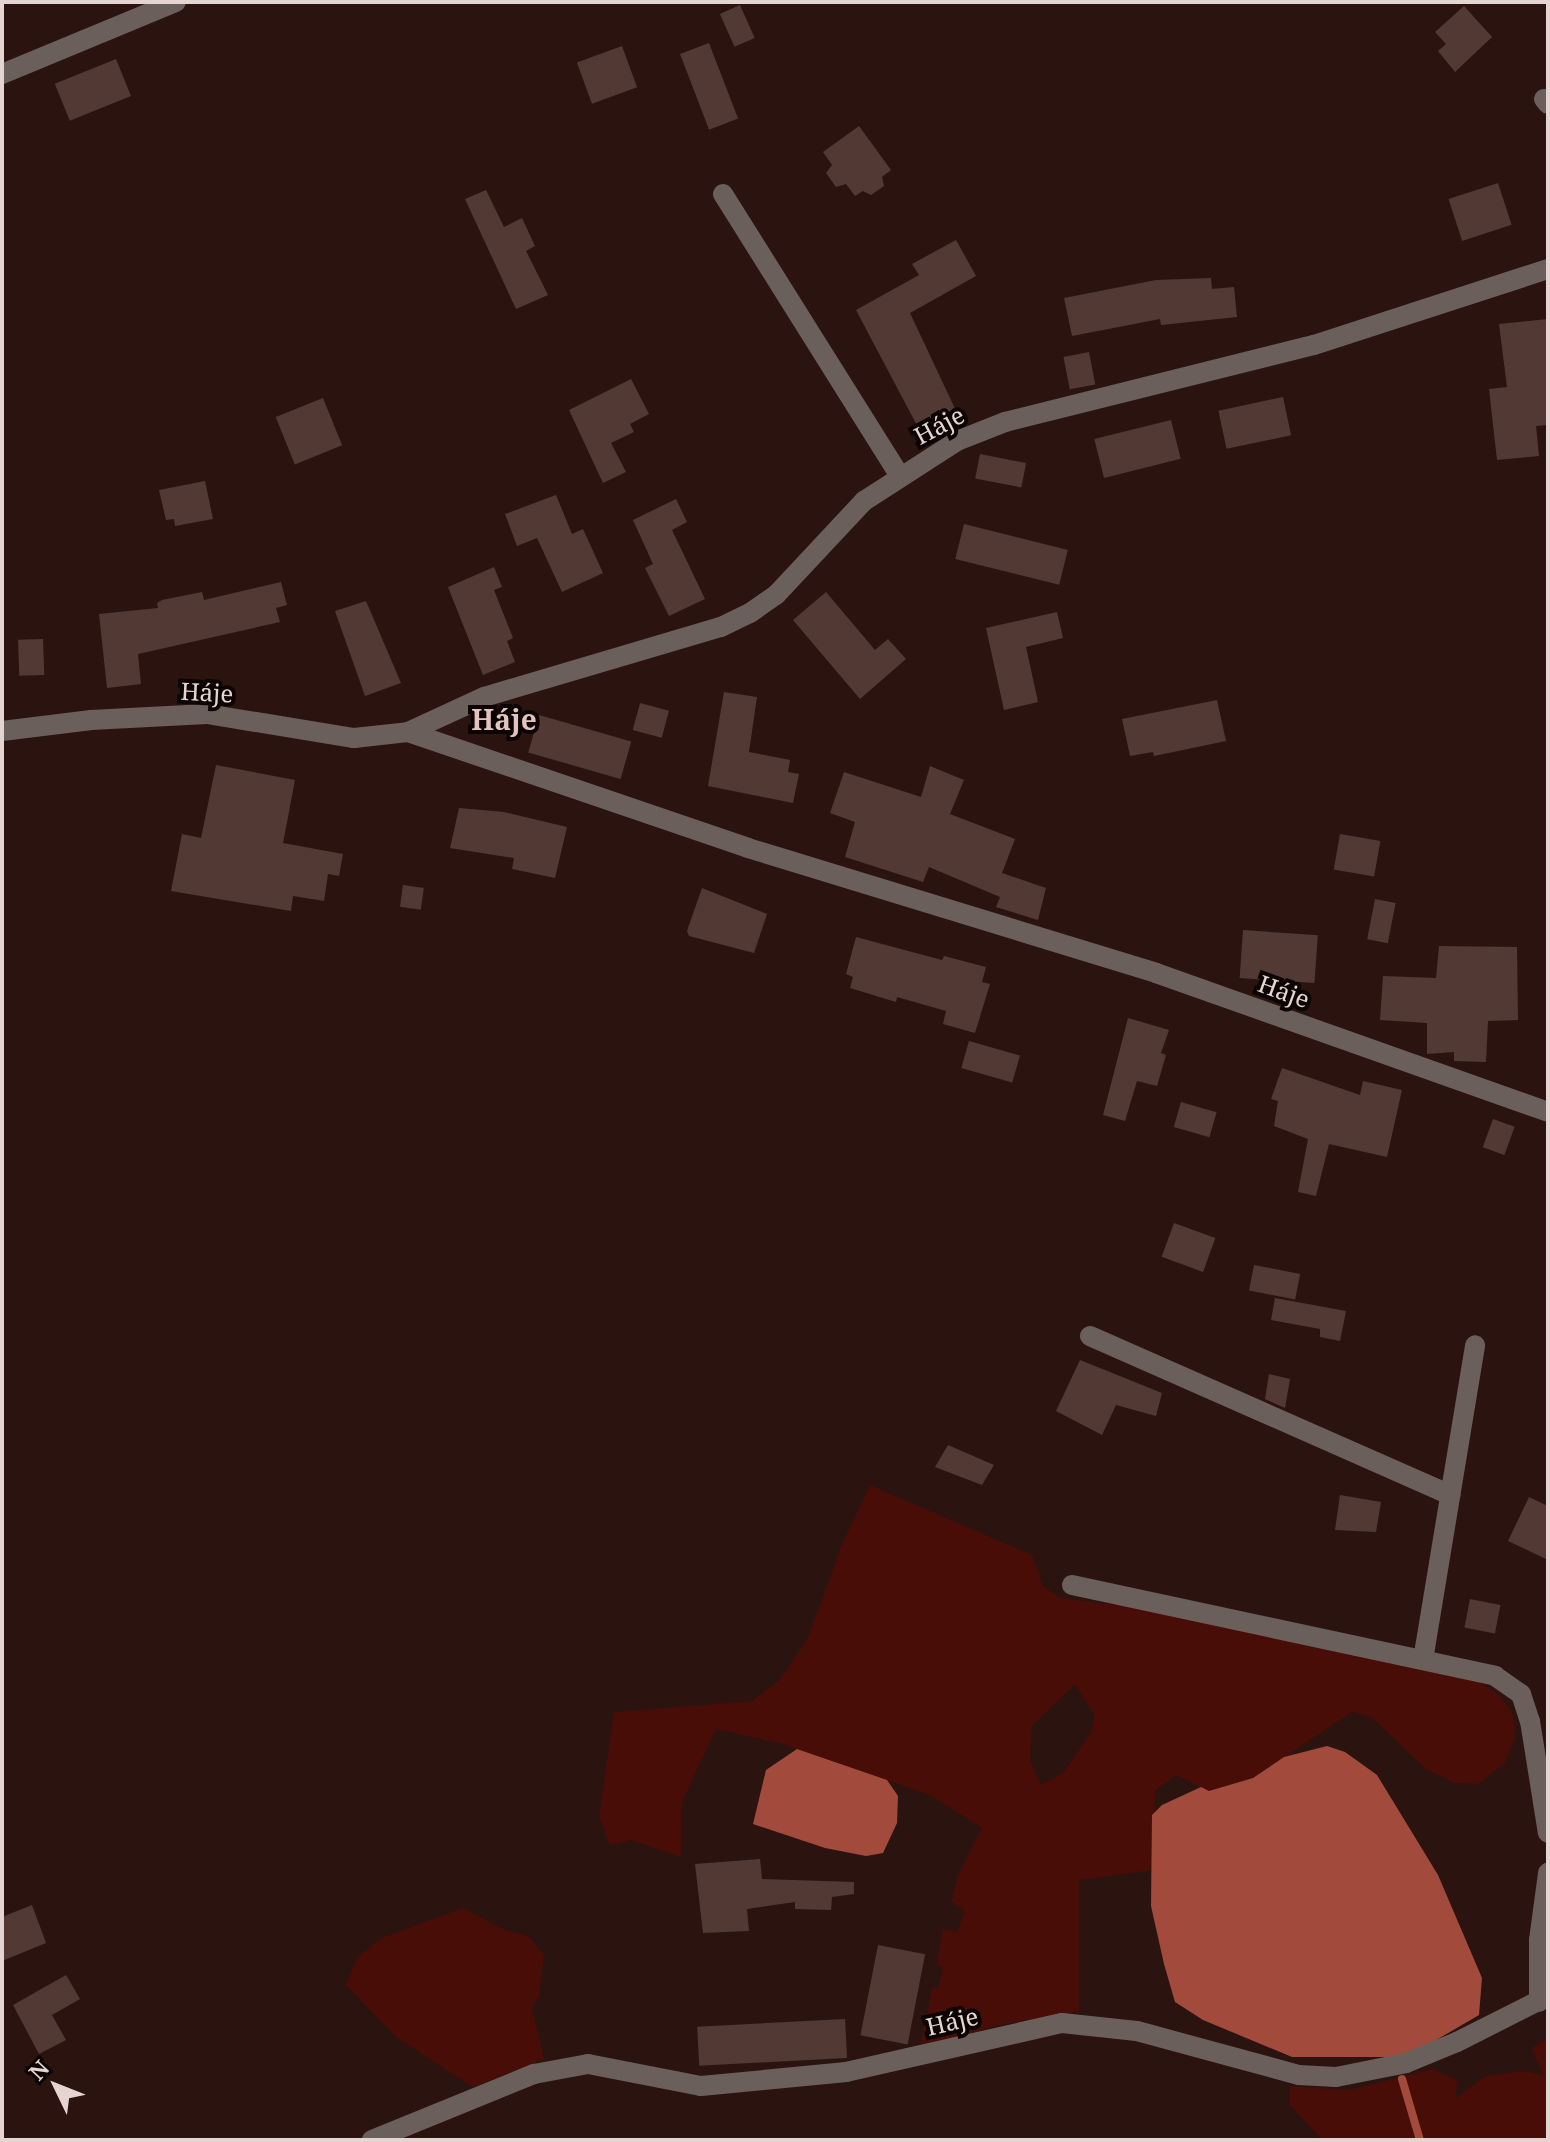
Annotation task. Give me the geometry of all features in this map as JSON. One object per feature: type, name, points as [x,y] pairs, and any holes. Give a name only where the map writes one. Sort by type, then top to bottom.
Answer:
[{"type":"street","points":[[2,74],[176,2]]},
{"type":"street","points":[[723,194],[900,476]]},
{"type":"street","name":"Háje","points":[[2,731],[91,720],[207,714],[354,738],[408,732],[484,697],[721,627],[750,613],[776,595],[864,501],[957,441],[1005,422],[1314,345],[1548,269]]},
{"type":"street","name":"Háje","points":[[408,732],[748,848],[1156,973],[1548,1112]]},
{"type":"street","points":[[1090,1336],[1450,1495]]},
{"type":"street","points":[[1423,1660],[1475,1345]]},
{"type":"street","points":[[1072,1585],[1495,1676],[1521,1694],[1530,1721],[1548,1833]]},
{"type":"street","name":"Háje","points":[[372,2140],[534,2074],[588,2064],[701,2086],[846,2072],[1062,2023],[1137,2031],[1299,2075],[1336,2077],[1406,2063],[1544,1999],[1539,1940],[1548,1873]]},
{"type":"shaded area","points":[[870,1485],[1032,1555],[1043,1586],[1060,1598],[1176,1612],[1473,1678],[1497,1693],[1512,1711],[1516,1733],[1505,1763],[1478,1784],[1455,1783],[1426,1769],[1371,1717],[1352,1712],[1253,1778],[1209,1791],[1176,1775],[1155,1791],[1153,1870],[1079,1880],[1079,2011],[994,2026],[920,2049],[932,1988],[938,1988],[943,1968],[937,1964],[943,1929],[957,1932],[965,1911],[951,1902],[958,1876],[982,1828],[930,1795],[783,1744],[716,1729],[681,1804],[681,1857],[631,1840],[610,1845],[599,1816],[614,1712],[752,1701],[780,1680],[808,1638],[843,1542]],"holes":[[[1075,1684],[1095,1716],[1090,1734],[1063,1773],[1041,1785],[1030,1761],[1032,1726]]]},
{"type":"shaded area","points":[[1327,1746],[1345,1752],[1377,1775],[1438,1875],[1482,1978],[1479,2015],[1426,2046],[1396,2057],[1292,2057],[1203,2020],[1175,2002],[1151,1906],[1152,1815],[1162,1805],[1201,1787],[1209,1791],[1253,1778],[1284,1757]]},
{"type":"shaded area","points":[[797,1749],[887,1780],[898,1796],[897,1823],[883,1853],[866,1856],[825,1848],[753,1824],[766,1770]]},
{"type":"shaded area","points":[[463,1908],[505,1930],[528,1936],[544,1955],[539,1996],[532,2007],[544,2059],[473,2087],[396,2037],[346,1985],[357,1958],[379,1939]]},
{"type":"shaded area","points":[[1548,2038],[1548,2140],[1322,2140],[1290,2105],[1289,2086],[1349,2090],[1433,2069],[1457,2080],[1456,2098],[1485,2076],[1523,2071],[1543,2075],[1532,2048]]},
{"type":"building","points":[[740,5],[755,38],[735,47],[720,14]]},
{"type":"building","points":[[1464,6],[1492,37],[1455,72],[1438,51],[1446,44],[1435,32]]},
{"type":"building","points":[[709,43],[738,119],[709,130],[680,54]]},
{"type":"building","points":[[622,46],[637,87],[592,104],[577,62]]},
{"type":"building","points":[[116,59],[131,96],[70,121],[55,84]]},
{"type":"building","points":[[859,126],[891,170],[882,177],[884,186],[871,195],[863,191],[855,196],[846,184],[836,187],[826,173],[832,165],[823,152]]},
{"type":"building","points":[[1498,183],[1512,225],[1462,241],[1449,199]]},
{"type":"building","points":[[486,190],[504,227],[522,218],[535,246],[526,251],[548,295],[516,309],[465,199]]},
{"type":"building","points":[[956,240],[976,276],[910,313],[958,415],[921,433],[856,310],[919,275],[912,264]]},
{"type":"building","points":[[1211,278],[1212,289],[1234,287],[1237,317],[1161,325],[1160,319],[1072,336],[1064,298],[1156,280]]},
{"type":"building","points":[[1548,319],[1548,425],[1536,426],[1539,456],[1497,460],[1489,389],[1507,387],[1499,324]]},
{"type":"building","points":[[1089,352],[1095,384],[1070,389],[1063,357]]},
{"type":"building","points":[[631,379],[649,414],[630,424],[634,432],[611,443],[626,472],[603,483],[569,410]]},
{"type":"building","points":[[1283,397],[1291,435],[1227,449],[1218,411]]},
{"type":"building","points":[[323,398],[342,445],[295,464],[276,417]]},
{"type":"building","points":[[1171,420],[1181,459],[1104,478],[1094,439]]},
{"type":"building","points":[[980,454],[1026,463],[1021,488],[975,479]]},
{"type":"building","points":[[205,481],[213,519],[175,526],[174,519],[166,520],[159,490]]},
{"type":"building","points":[[556,495],[572,534],[583,529],[603,573],[562,592],[537,538],[517,546],[505,514]]},
{"type":"building","points":[[676,499],[687,522],[672,530],[705,599],[669,616],[645,568],[653,564],[633,520]]},
{"type":"building","points":[[964,524],[1068,550],[1059,585],[955,559]]},
{"type":"building","points":[[494,567],[502,587],[494,590],[513,638],[507,641],[515,662],[483,675],[448,587]]},
{"type":"building","points":[[281,582],[287,605],[276,608],[280,622],[138,654],[141,684],[107,688],[99,614],[158,608],[157,603],[162,600],[202,592],[204,600]]},
{"type":"building","points":[[826,592],[875,650],[888,639],[906,659],[860,699],[793,620]]},
{"type":"building","points":[[366,601],[401,683],[365,696],[335,611]]},
{"type":"building","points":[[1057,612],[1063,638],[1026,647],[1038,702],[1004,710],[986,628]]},
{"type":"building","points":[[43,639],[44,675],[19,676],[18,640]]},
{"type":"building","points":[[724,692],[757,697],[749,752],[790,760],[788,772],[799,774],[793,803],[708,786]]},
{"type":"building","points":[[1217,700],[1226,741],[1154,756],[1153,752],[1130,756],[1122,719]]},
{"type":"building","points":[[640,703],[669,711],[662,738],[633,730]]},
{"type":"building","points":[[539,715],[631,741],[621,779],[528,752]]},
{"type":"building","points":[[216,765],[295,780],[283,843],[343,854],[339,876],[328,874],[324,901],[293,896],[291,911],[171,891],[182,834],[201,838]]},
{"type":"building","points":[[930,766],[964,780],[950,814],[1015,839],[1002,873],[1046,888],[1038,920],[996,907],[1000,897],[929,867],[923,882],[845,857],[855,822],[830,813],[844,772],[921,797]]},
{"type":"building","points":[[459,808],[504,812],[567,827],[555,878],[512,869],[514,858],[450,848]]},
{"type":"building","points":[[1340,834],[1380,841],[1374,877],[1334,869]]},
{"type":"building","points":[[403,885],[424,888],[421,910],[400,907]]},
{"type":"building","points":[[702,888],[767,914],[754,953],[689,936],[687,931]]},
{"type":"building","points":[[1375,899],[1396,903],[1388,943],[1367,939]]},
{"type":"building","points":[[1243,930],[1318,935],[1314,983],[1240,978]]},
{"type":"building","points":[[856,937],[942,960],[944,956],[986,967],[982,982],[990,984],[975,1033],[943,1024],[946,1011],[897,997],[896,1002],[850,988],[853,977],[846,974]]},
{"type":"building","points":[[1439,946],[1517,947],[1518,1020],[1488,1021],[1486,1062],[1454,1061],[1454,1052],[1427,1054],[1427,1023],[1380,1020],[1383,976],[1436,978]]},
{"type":"building","points":[[1128,1018],[1169,1030],[1161,1053],[1166,1055],[1157,1086],[1137,1081],[1125,1121],[1103,1115]]},
{"type":"building","points":[[969,1041],[1020,1056],[1012,1083],[961,1068]]},
{"type":"building","points":[[1282,1068],[1360,1095],[1363,1081],[1402,1090],[1387,1157],[1329,1144],[1316,1196],[1298,1192],[1308,1139],[1274,1126],[1278,1101],[1271,1099]]},
{"type":"building","points":[[1181,1102],[1217,1112],[1209,1137],[1174,1127]]},
{"type":"building","points":[[1493,1119],[1515,1127],[1504,1155],[1483,1147]]},
{"type":"building","points":[[1174,1223],[1215,1238],[1203,1272],[1162,1257]]},
{"type":"building","points":[[1254,1265],[1300,1274],[1295,1299],[1249,1291]]},
{"type":"building","points":[[1275,1298],[1346,1311],[1340,1341],[1320,1337],[1320,1329],[1271,1320]]},
{"type":"building","points":[[1080,1360],[1162,1393],[1156,1416],[1116,1405],[1102,1435],[1056,1411]]},
{"type":"building","points":[[1269,1374],[1290,1379],[1285,1408],[1265,1399]]},
{"type":"building","points":[[948,1445],[994,1465],[982,1485],[935,1467]]},
{"type":"building","points":[[1340,1495],[1381,1502],[1376,1532],[1335,1530]]},
{"type":"building","points":[[1529,1497],[1548,1506],[1548,1560],[1508,1541]]},
{"type":"building","points":[[1470,1599],[1500,1605],[1495,1633],[1464,1627]]},
{"type":"building","points":[[760,1859],[762,1879],[854,1882],[854,1894],[832,1897],[831,1910],[795,1909],[795,1902],[747,1909],[749,1931],[703,1933],[695,1864]]},
{"type":"building","points":[[32,1905],[46,1943],[2,1961],[2,1917]]},
{"type":"building","points":[[878,1945],[925,1954],[908,2044],[860,2035]]},
{"type":"building","points":[[66,1975],[80,1999],[52,2015],[66,2040],[39,2054],[13,2005]]},
{"type":"building","points":[[845,2019],[847,2058],[699,2066],[697,2027]]},
{"type":"waterway","points":[[1402,2079],[1420,2140]]},
{"type":"district","name":"Háje","points":[[504,719]]}]
